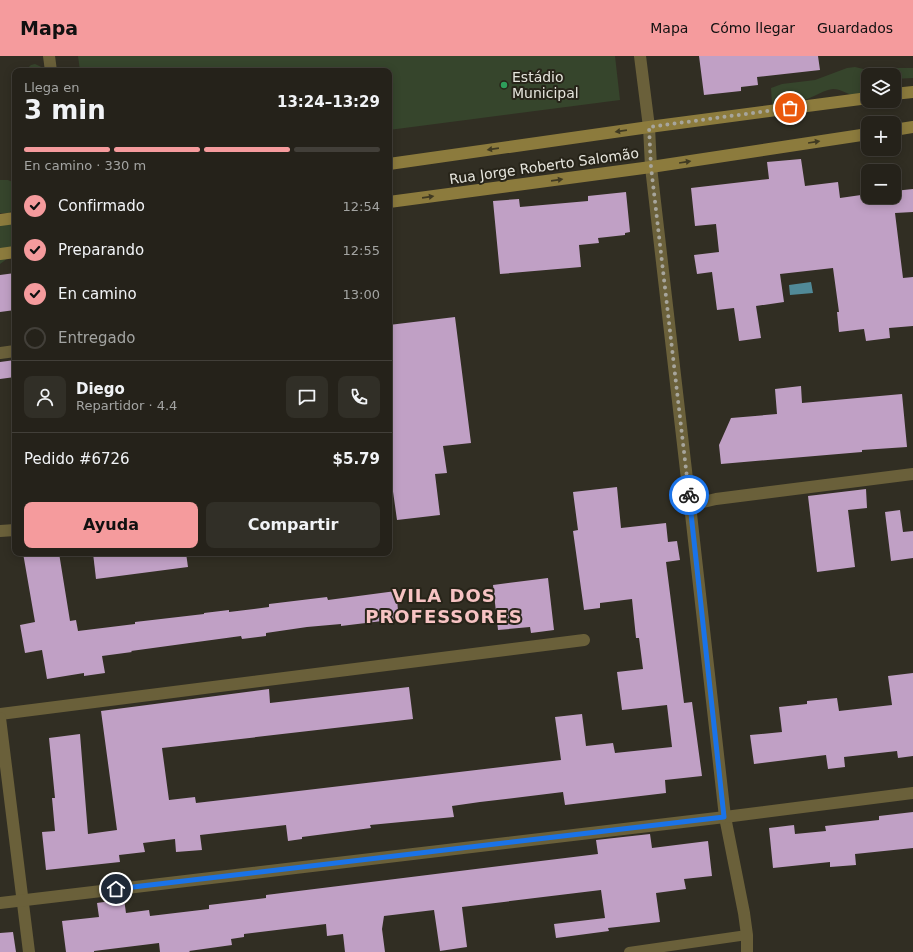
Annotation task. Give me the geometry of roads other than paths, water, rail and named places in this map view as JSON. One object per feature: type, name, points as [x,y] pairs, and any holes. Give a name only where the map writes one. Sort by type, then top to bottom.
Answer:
[{"type":"main road","points":[[901,93],[913,92]]},
{"type":"main road","name":"Rua Jorge Roberto Salomão","points":[[392,164],[861,99]]},
{"type":"main road","points":[[901,129],[913,127]]},
{"type":"main road","name":"Rua Jorge Roberto Salomão","points":[[392,202],[651,167],[861,135]]},
{"type":"main road","points":[[0,220],[12,218]]},
{"type":"main road","points":[[0,254],[12,252]]},
{"type":"street","points":[[49,56],[51,68]]},
{"type":"street","points":[[640,56],[649,127],[651,167],[724,817],[744,913],[747,935],[747,952]]},
{"type":"street","points":[[0,353],[12,351]]},
{"type":"street","points":[[690,505],[716,499],[913,474]]},
{"type":"street","points":[[0,531],[12,530]]},
{"type":"street","points":[[0,714],[584,640]]},
{"type":"street","points":[[0,718],[29,952]]},
{"type":"street","points":[[0,903],[724,817],[913,793]]},
{"type":"lane","points":[[629,952],[747,935]]},
{"type":"water","points":[[811,282],[813,293],[790,295],[789,285]]},
{"type":"place","name":"Estádio Municipal","points":[[504,85]]},
{"type":"district","name":"VILA DOS PROFESSORES","points":[[444,606]]}]
